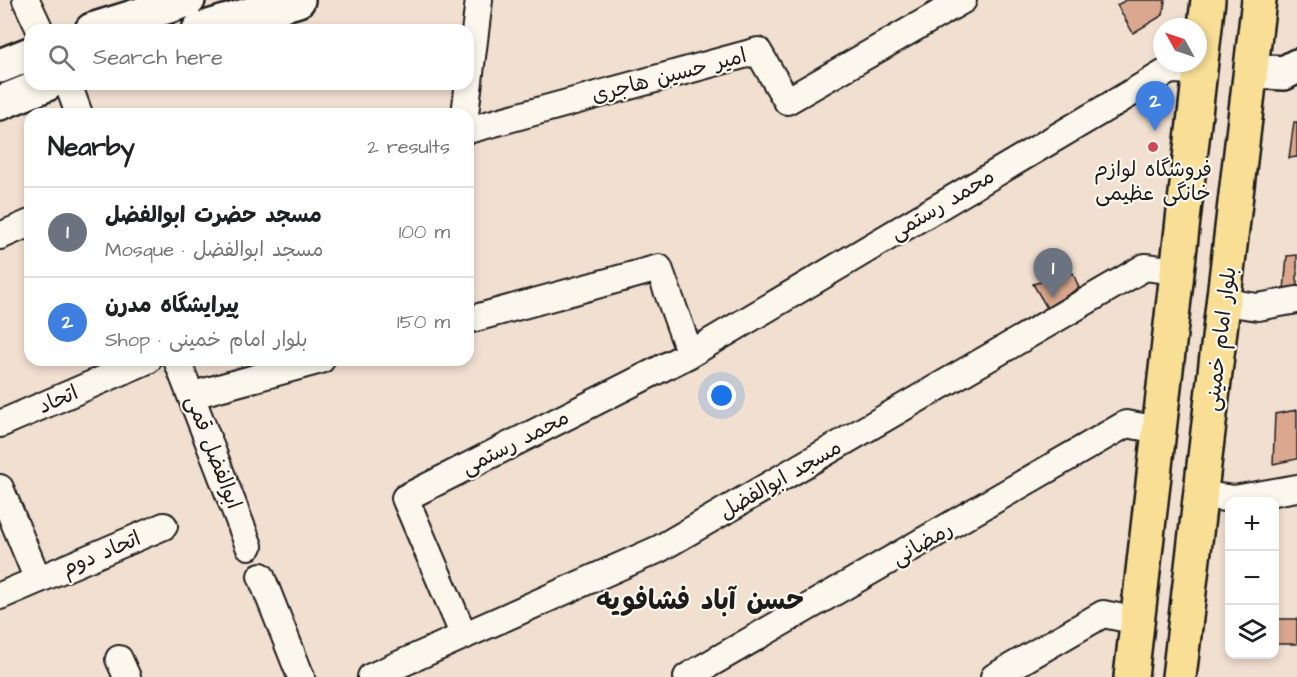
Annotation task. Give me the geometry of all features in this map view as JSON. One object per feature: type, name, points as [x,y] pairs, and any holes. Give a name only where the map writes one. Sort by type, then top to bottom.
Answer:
[{"type":"highway","points":[[1206,18],[1208,0]]},
{"type":"highway","name":"بلوار امام خمینی","points":[[1179,677],[1259,0]]},
{"type":"highway","points":[[1131,677],[1199,72]]},
{"type":"main road","points":[[111,24],[188,0]]},
{"type":"main road","points":[[219,24],[298,0]]},
{"type":"main road","points":[[0,66],[24,56]]},
{"type":"main road","points":[[1251,71],[1284,74],[1297,66]]},
{"type":"main road","points":[[0,103],[32,90]]},
{"type":"street","points":[[26,0],[37,24]]},
{"type":"street","points":[[474,35],[478,0]]},
{"type":"street","name":"امیر حسین هاجری","points":[[474,128],[758,51],[787,101],[963,0]]},
{"type":"street","name":"محمد رستمی","points":[[464,636],[405,498],[690,354],[1167,72]]},
{"type":"street","points":[[70,90],[77,108]]},
{"type":"street","points":[[466,108],[468,90]]},
{"type":"street","points":[[0,236],[24,226]]},
{"type":"street","name":"مسجد ابوالفضل","points":[[371,677],[659,549],[1145,267],[1178,271]]},
{"type":"street","points":[[474,318],[660,268],[690,354]]},
{"type":"street","points":[[1224,302],[1258,307],[1297,300]]},
{"type":"street","name":"اتحاد","points":[[0,424],[134,366]]},
{"type":"street","name":"ابوالفضل قمی","points":[[180,366],[193,395],[249,546]]},
{"type":"street","points":[[193,395],[299,366]]},
{"type":"street","name":"رمضانی","points":[[687,677],[1126,424],[1160,430]]},
{"type":"street","name":"اتحاد دوم","points":[[0,488],[38,580]]},
{"type":"street","points":[[1201,495],[1234,499],[1297,488]]},
{"type":"street","name":"اتحاد دوم","points":[[0,596],[164,526]]},
{"type":"street","points":[[261,576],[301,677]]},
{"type":"street","points":[[994,677],[1103,614],[1138,621]]},
{"type":"building","points":[[1126,0],[1165,0],[1163,15],[1153,18],[1153,21],[1133,33],[1117,5]]},
{"type":"building","points":[[1294,122],[1297,122],[1297,157],[1289,158]]},
{"type":"building","points":[[1297,255],[1297,288],[1284,290],[1287,256]]},
{"type":"building","points":[[1073,273],[1079,288],[1047,308],[1033,284]]},
{"type":"building","points":[[1297,410],[1297,459],[1273,464],[1275,414]]},
{"type":"building","points":[[1279,619],[1297,619],[1297,644],[1279,644]]},
{"type":"place","name":"پیرایشگاه مدرن","points":[[1155,131]]},
{"type":"place","name":"فروشگاه لوازم خانگی عظیمی","points":[[1153,147]]},
{"type":"place","name":"مسجد حضرت ابوالفضل","points":[[1053,298]]},
{"type":"district","name":"حسن آباد فشافویه","points":[[700,600]]}]
